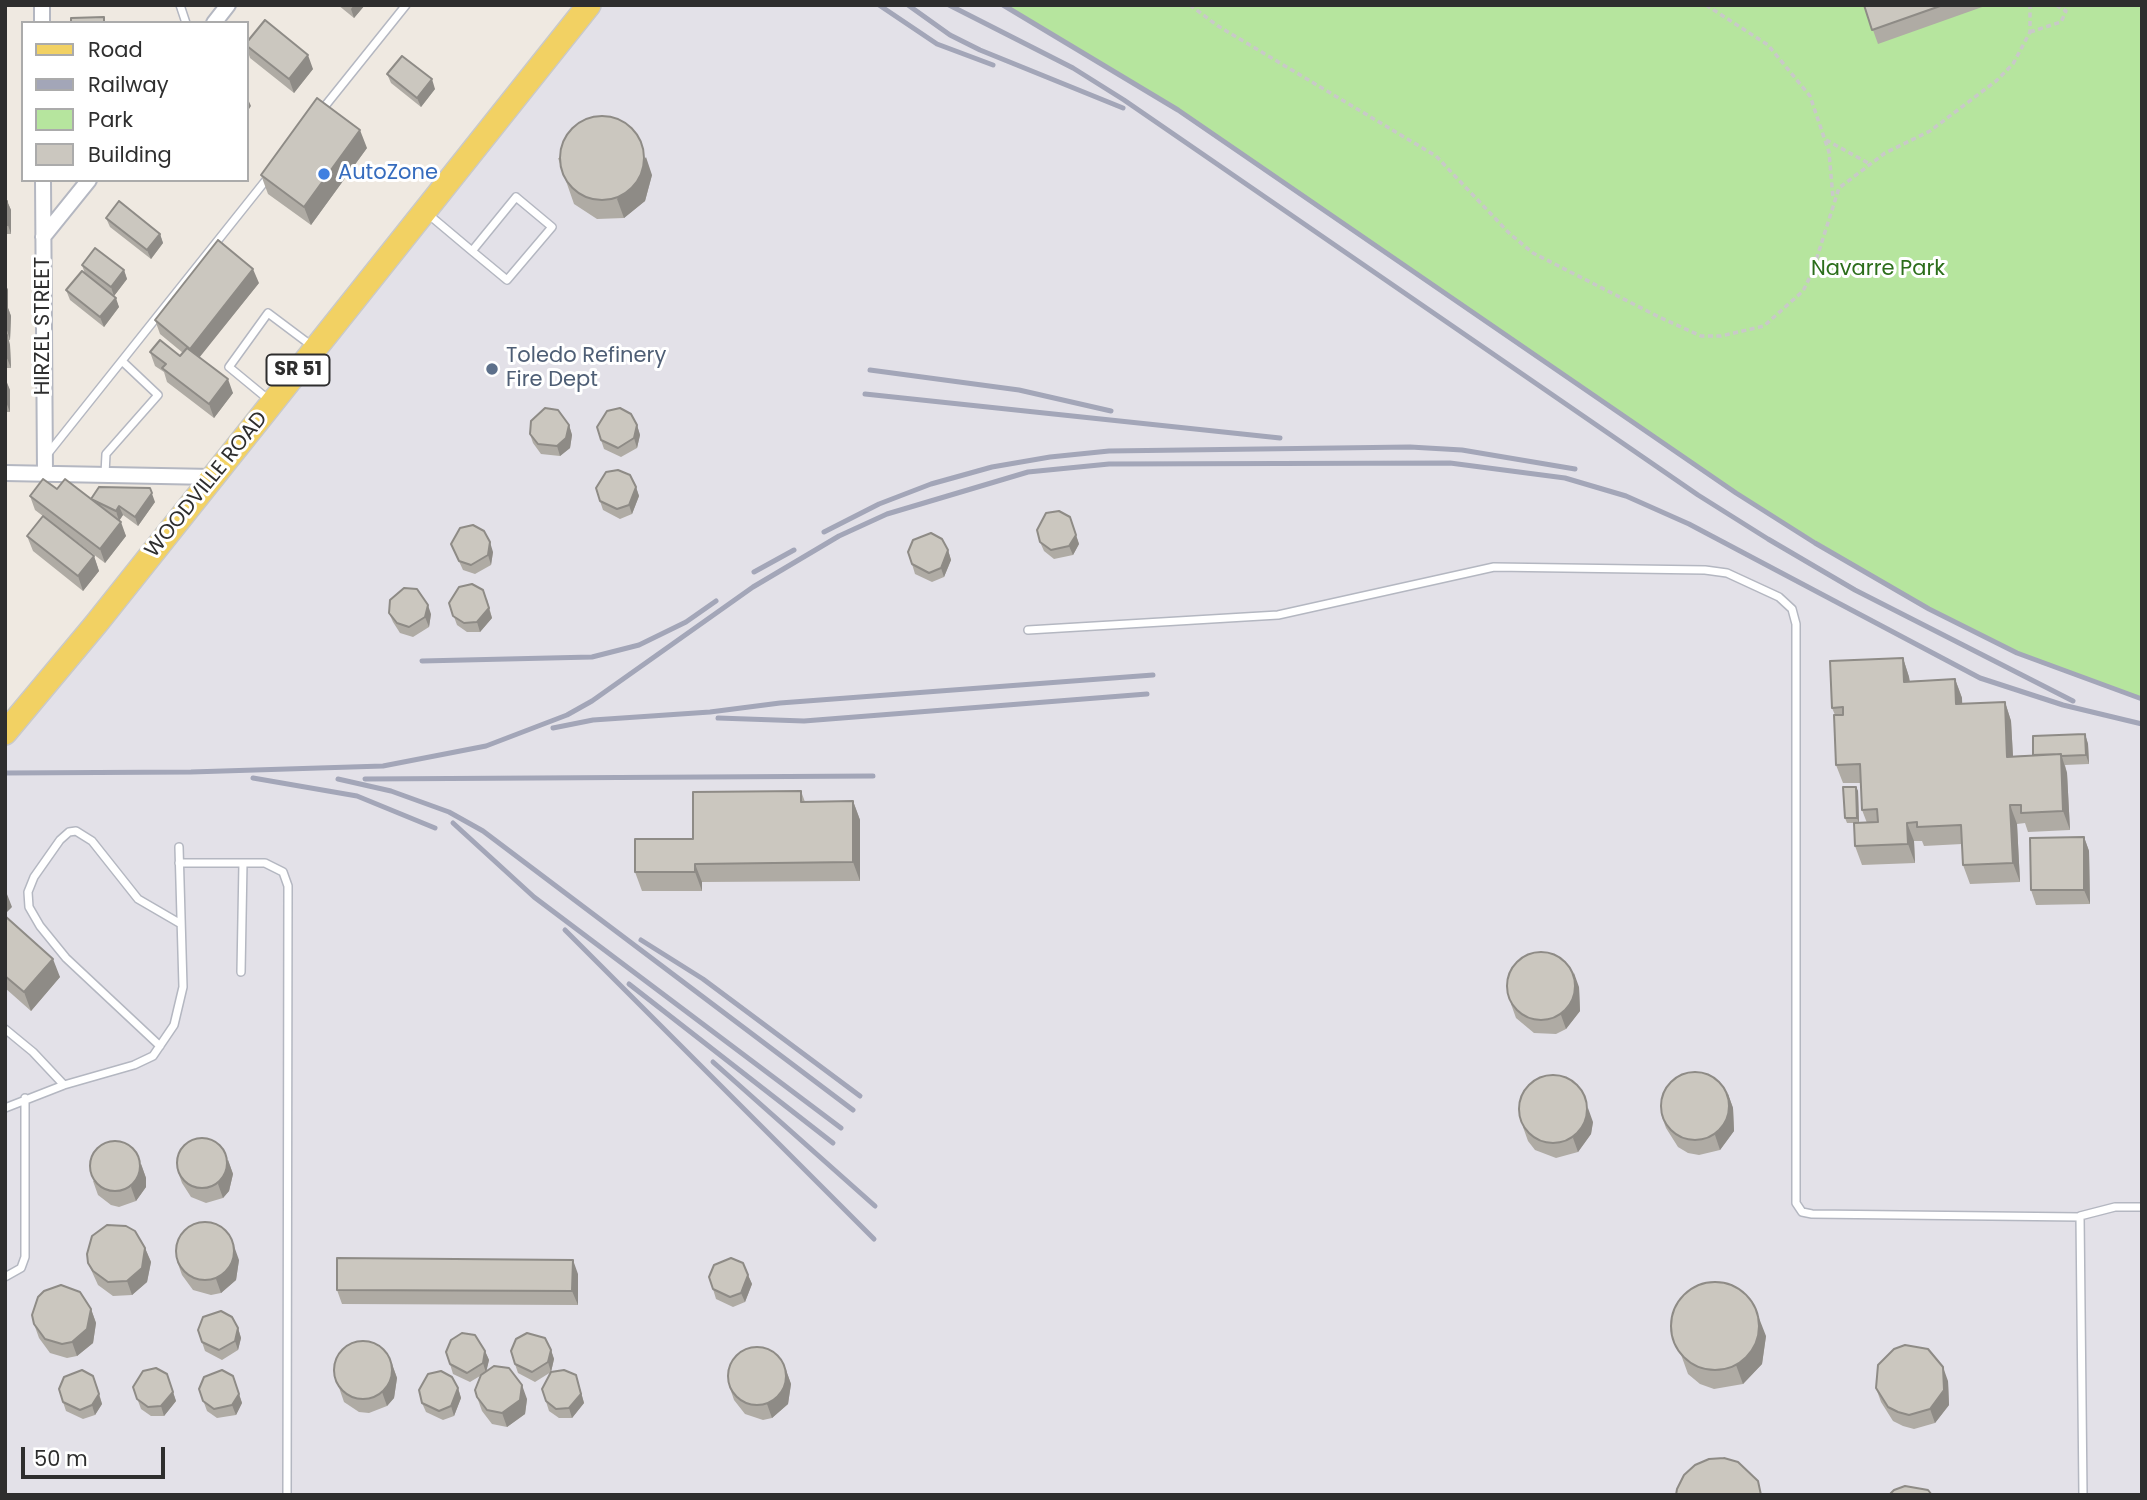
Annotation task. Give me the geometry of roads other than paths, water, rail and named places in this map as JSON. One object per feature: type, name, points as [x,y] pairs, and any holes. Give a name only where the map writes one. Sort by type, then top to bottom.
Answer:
[{"type":"main road","name":"WOODVILLE ROAD","points":[[5,733],[589,5]]},
{"type":"street","points":[[216,21],[228,5]]},
{"type":"street","name":"HIRZEL STREET","points":[[43,182],[45,473]]},
{"type":"street","points":[[43,237],[87,182]]},
{"type":"street","points":[[5,473],[213,477]]},
{"type":"lane","points":[[311,124],[406,5]]},
{"type":"lane","points":[[45,457],[277,167]]},
{"type":"lane","points":[[425,211],[472,251],[507,280],[552,227],[516,197],[472,251]]},
{"type":"lane","points":[[272,403],[229,367],[268,313],[316,348]]},
{"type":"lane","points":[[105,474],[106,454],[158,395],[122,361]]},
{"type":"lane","points":[[1028,630],[1278,615],[1494,568],[1705,570],[1727,573],[1779,597],[1792,609],[1796,624],[1796,1203],[1802,1212],[1812,1214],[2080,1217],[2115,1207],[2142,1208]]},
{"type":"lane","points":[[160,1046],[66,958],[29,907],[28,892],[34,877],[60,840],[69,832],[85,835],[138,899],[181,924]]},
{"type":"lane","points":[[5,1108],[25,1098],[134,1065],[153,1056],[174,1025],[183,987],[179,847]]},
{"type":"lane","points":[[179,863],[265,863],[278,867],[288,886],[287,1495]]},
{"type":"lane","points":[[241,972],[243,863]]},
{"type":"lane","points":[[5,1029],[33,1052],[64,1085]]},
{"type":"lane","points":[[5,1277],[21,1268],[25,1257],[25,1098]]},
{"type":"lane","points":[[2080,1217],[2083,1495]]},
{"type":"railway","points":[[879,5],[937,44],[993,65]]},
{"type":"railway","points":[[908,5],[950,35],[980,50],[1123,108]]},
{"type":"railway","points":[[949,5],[1073,68],[1124,100],[1698,495],[1768,539],[1855,590],[2073,701]]},
{"type":"railway","points":[[1003,5],[1178,110],[1736,493],[1815,543],[1929,609],[2017,653],[2142,699]]},
{"type":"railway","points":[[870,370],[1019,390],[1111,411]]},
{"type":"railway","points":[[865,394],[1280,438]]},
{"type":"railway","points":[[824,532],[879,504],[931,484],[992,467],[1109,451],[1410,447],[1462,450],[1575,469]]},
{"type":"railway","points":[[5,773],[191,772],[383,766],[486,746],[567,715],[592,701],[753,587],[839,536],[887,514],[1028,472],[1109,464],[1450,463],[1565,478],[1626,496],[1689,524],[1980,678],[2063,705],[2142,724]]},
{"type":"railway","points":[[754,572],[794,550]]},
{"type":"railway","points":[[422,661],[592,657],[639,645],[686,622],[716,601]]},
{"type":"railway","points":[[553,728],[593,720],[710,712],[780,703],[1153,675]]},
{"type":"railway","points":[[718,718],[804,721],[1147,694]]},
{"type":"railway","points":[[365,779],[873,776]]},
{"type":"railway","points":[[253,778],[357,796],[435,828]]},
{"type":"railway","points":[[338,779],[391,791],[449,812],[483,831],[853,1110]]},
{"type":"railway","points":[[453,823],[534,897],[841,1128]]},
{"type":"railway","points":[[565,930],[874,1239]]},
{"type":"railway","points":[[641,940],[703,979],[860,1096]]},
{"type":"railway","points":[[629,984],[833,1143]]},
{"type":"railway","points":[[713,1062],[875,1206]]},
{"type":"place","name":"AutoZone","points":[[324,174]]},
{"type":"place","name":"Toledo Refinery Fire Dept","points":[[492,369]]},
{"type":"park label","name":"Navarre Park","points":[[1878,270]]}]
